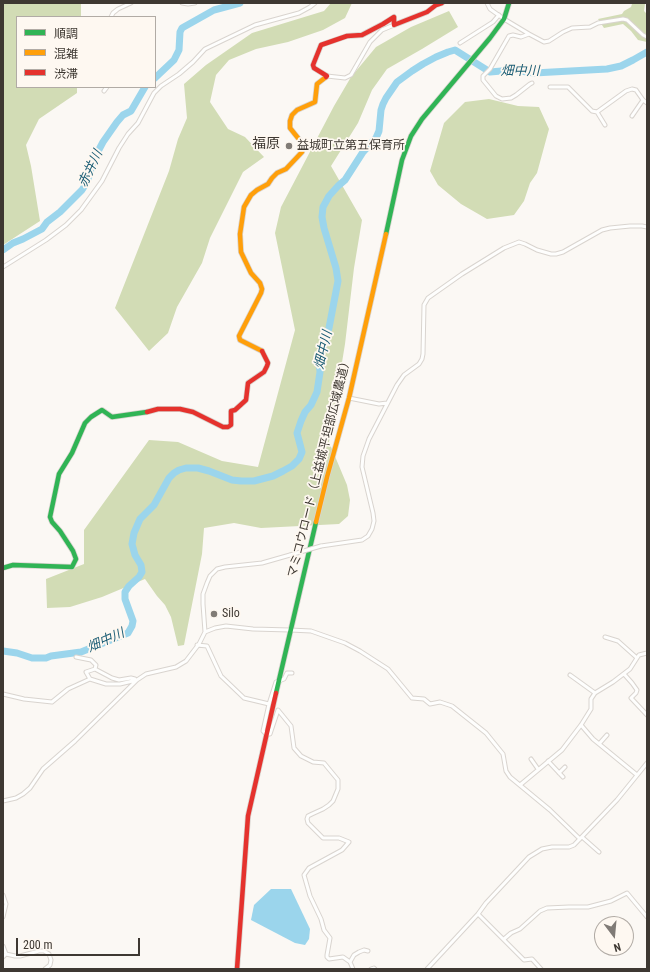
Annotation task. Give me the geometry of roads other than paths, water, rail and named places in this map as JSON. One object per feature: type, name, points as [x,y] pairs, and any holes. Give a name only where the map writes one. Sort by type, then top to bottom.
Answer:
[{"type":"street","points":[[112,16],[118,9],[130,3]]},
{"type":"street","points":[[182,3],[195,3]]},
{"type":"street","points":[[3,268],[46,240],[66,225],[81,210],[102,181],[119,148],[128,134],[138,123],[154,93],[161,86],[179,74],[205,50],[255,25],[299,13],[315,3]]},
{"type":"street","points":[[394,24],[394,17],[362,35],[347,36],[321,45],[313,65],[314,68],[327,76],[345,78],[352,75],[370,42],[382,30],[427,12],[436,5],[442,3]]},
{"type":"street","points":[[487,3],[490,9],[540,41],[548,42],[572,28],[590,27],[598,23],[623,18],[647,37]]},
{"type":"street","name":"マミコウロード（上益城平坦部広域農道）","points":[[237,969],[248,816],[290,630],[327,477],[349,398],[402,160],[411,136],[422,119],[490,38],[504,18],[509,3]]},
{"type":"street","points":[[460,43],[493,22],[499,15]]},
{"type":"street","points":[[529,34],[521,37],[513,35],[509,36],[490,69],[483,76],[483,80],[496,96],[502,99],[511,98],[532,83]]},
{"type":"street","points":[[3,568],[13,565],[72,567],[76,559],[73,551],[60,531],[52,522],[50,512],[59,474],[72,453],[85,423],[102,410],[112,417],[158,409],[180,409],[193,412],[223,427],[228,427],[231,425],[231,411],[235,410],[246,400],[248,383],[264,372],[268,363],[261,350],[240,340],[239,336],[262,289],[260,283],[251,273],[241,252],[240,234],[244,207],[251,195],[268,184],[277,173],[286,168],[302,152],[302,143],[290,128],[292,114],[297,110],[315,102],[317,84],[327,76]]},
{"type":"street","points":[[550,87],[568,87],[592,111],[597,112],[605,125]]},
{"type":"street","points":[[597,112],[626,91],[632,89],[636,90],[642,100],[647,102]]},
{"type":"street","points":[[632,116],[642,100]]},
{"type":"street","points":[[3,801],[16,798],[30,788],[43,769],[75,741],[137,680],[146,674],[176,667],[186,661],[205,632],[203,604],[206,583],[217,569],[262,563],[321,546],[362,540],[368,536],[372,529],[374,517],[363,473],[363,456],[369,439],[404,374],[419,364],[422,359],[424,305],[428,298],[462,274],[504,248],[519,242],[537,250],[556,254],[563,252],[602,230],[630,226],[647,227]]},
{"type":"street","points":[[349,398],[379,404],[388,403]]},
{"type":"street","points":[[205,632],[226,626],[311,632],[345,643],[360,651],[388,669],[412,698],[424,699],[430,704],[440,702],[452,706],[486,733],[503,754],[506,771],[510,777],[599,852]]},
{"type":"street","points":[[605,637],[618,640],[637,658]]},
{"type":"street","points":[[197,645],[207,646],[221,676],[244,698],[269,704]]},
{"type":"street","points":[[520,784],[562,750],[591,709],[591,699],[595,693],[630,669],[639,655],[647,653]]},
{"type":"street","points":[[76,657],[91,660],[96,665],[95,669]]},
{"type":"street","points":[[90,679],[86,672],[95,669],[119,680],[131,678],[137,680]]},
{"type":"street","points":[[292,673],[286,674],[284,679],[276,682],[263,731],[266,734],[270,734],[278,710],[291,726],[294,748],[301,756],[313,762],[324,763],[338,780],[338,789],[333,801],[323,809],[308,816],[307,819],[308,823],[323,838],[339,838],[349,842],[342,850],[309,868],[304,875],[310,896],[321,919],[324,930],[330,938],[327,957],[329,959],[343,957],[350,962],[353,969]]},
{"type":"street","points":[[624,674],[637,690],[631,698],[647,715]]},
{"type":"street","points":[[570,675],[595,693]]},
{"type":"street","points":[[3,694],[24,699],[52,702],[68,689],[90,679],[106,684],[120,684],[137,680]]},
{"type":"street","points":[[581,725],[593,739],[637,775]]},
{"type":"street","points":[[599,744],[606,735]]},
{"type":"street","points":[[532,759],[538,769]]},
{"type":"street","points":[[548,761],[563,777]]},
{"type":"street","points":[[427,969],[529,857],[542,849],[552,847],[572,847],[618,800],[647,763]]},
{"type":"street","points":[[559,773],[565,767]]},
{"type":"street","points":[[504,939],[511,933],[520,929],[540,911],[547,908],[588,907],[611,901],[627,893],[647,917]]},
{"type":"street","points":[[3,895],[6,904],[3,917]]},
{"type":"street","points":[[478,914],[524,960],[532,959],[541,969]]},
{"type":"street","points":[[3,946],[6,954]]},
{"type":"street","points":[[350,962],[354,955],[364,950],[368,951]]},
{"type":"street","points":[[6,954],[20,956],[44,951],[49,954],[51,960],[50,965],[45,969]]},
{"type":"street","points":[[3,957],[6,954]]},
{"type":"street","points":[[371,969],[375,969]]},
{"type":"water","points":[[271,889],[291,889],[310,929],[309,939],[305,945],[295,943],[251,920],[254,905]]},
{"type":"waterway","name":"赤井川","points":[[156,77],[174,60],[179,50],[180,32],[182,28],[214,10],[240,3]]},
{"type":"waterway","name":"畑中川","points":[[3,651],[17,653],[32,658],[46,658],[81,652],[128,633],[133,621],[125,599],[125,592],[142,572],[141,565],[135,555],[132,544],[134,533],[140,519],[154,505],[169,478],[174,473],[186,468],[198,468],[232,480],[254,481],[273,476],[292,466],[299,459],[302,452],[297,433],[305,412],[311,405],[317,392],[320,372],[319,360],[329,328],[338,281],[336,268],[324,228],[322,217],[323,207],[329,196],[345,180],[363,152],[376,138],[379,131],[383,104],[397,82],[423,64],[436,57],[455,50],[490,72],[513,70],[534,73],[607,69],[621,66],[647,52]]},
{"type":"waterway","name":"赤井川","points":[[3,250],[13,243],[42,229],[47,222],[60,212],[82,190],[87,182],[95,157],[103,142],[123,115],[131,111],[144,88]]},
{"type":"place","name":"益城町立第五保育所","points":[[289,146]]},
{"type":"place","name":"Silo","points":[[214,614]]},
{"type":"district","name":"福原","points":[[266,144]]}]
